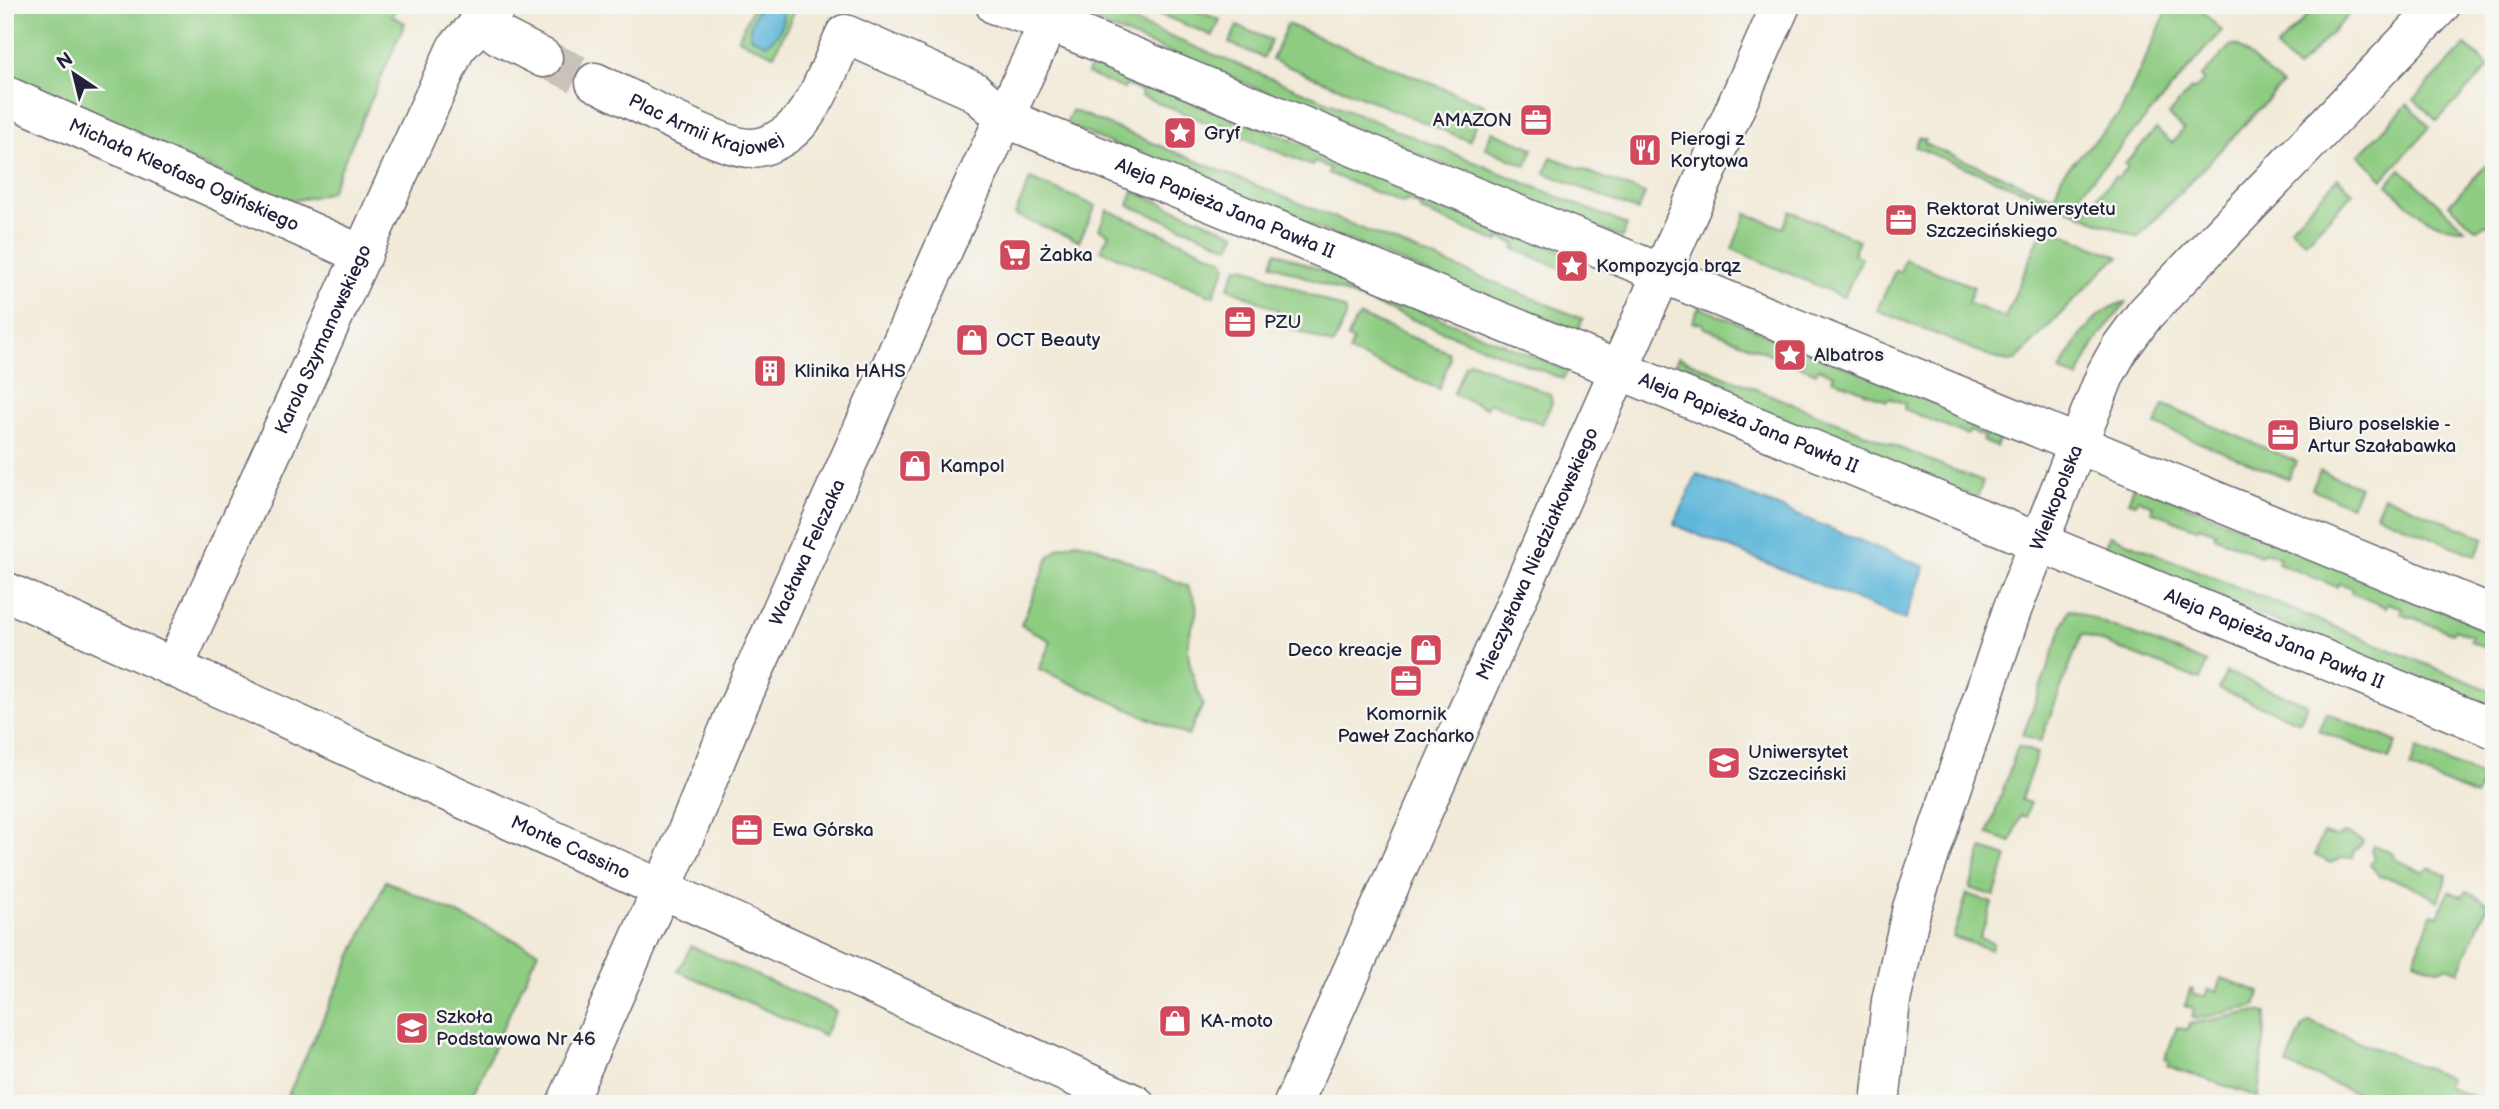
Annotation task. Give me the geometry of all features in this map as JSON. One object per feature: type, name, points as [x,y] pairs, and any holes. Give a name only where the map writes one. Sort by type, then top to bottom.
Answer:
[{"type":"street","points":[[995,5],[1053,14],[1662,274],[2494,615]]},
{"type":"street","name":"Mieczysława Niedziałkowskiego","points":[[1293,1104],[1781,5]]},
{"type":"street","name":"Wielkopolska","points":[[1880,1104],[1891,1001],[1912,908],[1994,659],[2037,541],[2109,367],[2145,314],[2441,5]]},
{"type":"street","points":[[486,10],[494,32],[543,58]]},
{"type":"street","name":"Karola Szymanowskiego","points":[[174,667],[456,48],[486,10]]},
{"type":"street","name":"Wacława Felczaka","points":[[566,1104],[662,888],[733,718],[953,228],[1053,14]]},
{"type":"street","name":"Plac Armii Krajowej","points":[[596,82],[728,144],[752,148],[777,141],[805,116],[851,20],[974,91],[1005,118]]},
{"type":"street","name":"Michała Kleofasa Ogińskiego","points":[[5,95],[363,255]]},
{"type":"street","name":"Aleja Papieża Jana Pawła II","points":[[1005,118],[2494,729]]},
{"type":"street","name":"Monte Cassino","points":[[5,591],[1135,1104]]},
{"type":"green space","points":[[5,5],[397,5],[392,16],[405,23],[331,191],[318,196],[280,200],[5,75]]},
{"type":"green space","points":[[754,5],[764,5],[757,10],[750,28],[781,11],[767,5],[785,5],[795,10],[774,55],[738,39]]},
{"type":"green space","points":[[1137,5],[1183,5],[1220,20],[1213,36]]},
{"type":"green space","points":[[2170,5],[2196,5],[2222,31],[2079,194],[2084,201],[2080,214],[1915,147],[1919,138],[1925,140],[1924,144],[2054,197],[2063,173],[2120,114]]},
{"type":"green space","points":[[2317,5],[2358,5],[2297,69],[2276,48]]},
{"type":"green space","points":[[1103,9],[1627,225],[1622,238],[1098,23]]},
{"type":"green space","points":[[1287,24],[1484,105],[1469,141],[1272,60]]},
{"type":"green space","points":[[1237,26],[1271,40],[1264,58],[1229,43]]},
{"type":"green space","points":[[2232,45],[2238,46],[2282,85],[2138,237],[2081,215],[2115,176],[2118,178],[2128,167],[2125,164],[2156,129],[2172,143],[2184,129],[2168,115],[2191,89],[2194,91],[2204,80],[2201,77]]},
{"type":"green space","points":[[2466,45],[2489,67],[2437,121],[2414,99]]},
{"type":"green space","points":[[1093,59],[1568,253],[1561,268],[1514,249],[1516,244],[1500,238],[1498,242],[1421,211],[1422,207],[1406,200],[1404,204],[1328,173],[1330,168],[1314,162],[1312,166],[1237,135],[1238,131],[1222,124],[1220,128],[1141,96],[1142,92],[1126,85],[1124,89],[1087,74]]},
{"type":"green space","points":[[2408,104],[2430,127],[2383,179],[2359,155]]},
{"type":"green space","points":[[1072,110],[1583,319],[1576,334],[1066,125]]},
{"type":"green space","points":[[1492,131],[1533,148],[1526,166],[1485,148]]},
{"type":"green space","points":[[1551,157],[1645,194],[1638,211],[1545,173]]},
{"type":"green space","points":[[2494,157],[2494,218],[2476,229],[2449,204]]},
{"type":"green space","points":[[2401,169],[2465,229],[2442,226],[2422,216],[2387,185]]},
{"type":"green space","points":[[2338,178],[2353,193],[2305,242],[2290,228]]},
{"type":"green space","points":[[1030,179],[1096,206],[1079,241],[1015,215]]},
{"type":"green space","points":[[1133,191],[1236,234],[1230,247],[1128,205]]},
{"type":"green space","points":[[1107,210],[1224,260],[1226,267],[1213,296],[1101,250],[1109,234],[1099,229]]},
{"type":"green space","points":[[1790,211],[1859,240],[1853,254],[1862,258],[1844,297],[1732,249],[1746,213],[1783,228]]},
{"type":"green space","points":[[2044,226],[2119,257],[2108,265],[2016,360],[1997,359],[1877,310],[1895,271],[1900,272],[1905,259],[1974,287],[1968,303],[2005,318]]},
{"type":"green space","points":[[1276,252],[1568,370],[1563,379],[1272,264]]},
{"type":"green space","points":[[1237,267],[1245,267],[1346,310],[1346,317],[1333,345],[1273,321],[1278,310],[1228,288]]},
{"type":"green space","points":[[2126,302],[2093,345],[2078,378],[2060,371],[2078,339],[2094,320]]},
{"type":"green space","points":[[1699,307],[1786,342],[1780,358],[1703,327],[1703,324],[1692,322]]},
{"type":"green space","points":[[1360,316],[1448,352],[1450,359],[1439,389],[1349,352],[1353,341],[1348,338]]},
{"type":"green space","points":[[1803,349],[2003,431],[1996,447],[1982,441],[1984,437],[1970,431],[1967,435],[1904,409],[1905,404],[1889,398],[1887,401],[1832,379],[1834,375],[1818,368],[1816,373],[1797,365]]},
{"type":"green space","points":[[1678,357],[1983,482],[1977,498],[1671,373]]},
{"type":"green space","points":[[1470,361],[1550,394],[1552,403],[1542,424],[1489,402],[1486,408],[1453,394],[1465,365]]},
{"type":"green space","points":[[2164,405],[2296,461],[2289,479],[2156,425]]},
{"type":"green space","points":[[2320,471],[2360,487],[2351,506],[2312,489]]},
{"type":"green space","points":[[2135,484],[2494,631],[2494,651],[2470,641],[2472,636],[2455,629],[2452,633],[2401,613],[2402,608],[2388,603],[2386,607],[2351,593],[2352,588],[2339,583],[2337,587],[2278,563],[2280,558],[2265,552],[2261,556],[2214,536],[2216,532],[2200,526],[2197,529],[2151,511],[2153,506],[2137,499],[2135,503],[2128,501]]},
{"type":"green space","points":[[2384,496],[2484,538],[2476,556],[2376,514]]},
{"type":"green space","points":[[2110,535],[2494,692],[2494,711],[2103,551]]},
{"type":"green space","points":[[1076,542],[1091,545],[1187,586],[1193,596],[1196,612],[1188,650],[1203,705],[1188,736],[1039,669],[1051,641],[1021,625],[1049,557],[1059,548]]},
{"type":"green space","points":[[2069,609],[2207,663],[2200,680],[2082,634],[2040,742],[2023,735]]},
{"type":"green space","points":[[2226,672],[2307,704],[2300,722],[2219,689]]},
{"type":"green space","points":[[2326,713],[2397,742],[2389,759],[2318,730]]},
{"type":"green space","points":[[2018,746],[2037,753],[2021,800],[2030,803],[2026,817],[2021,815],[2011,842],[1988,834]]},
{"type":"green space","points":[[2417,749],[2484,777],[2476,796],[2410,768]]},
{"type":"green space","points":[[2323,833],[2337,837],[2346,833],[2363,841],[2353,851],[2352,858],[2330,863],[2315,855]]},
{"type":"green space","points":[[2373,845],[2392,853],[2396,860],[2423,872],[2430,868],[2447,875],[2439,901],[2401,882],[2380,877],[2370,865],[2374,858],[2371,849]]},
{"type":"green space","points":[[1982,849],[2007,857],[1994,896],[1970,888]]},
{"type":"green space","name":"Szkoła Podstawowa Nr 46","points":[[386,881],[538,951],[468,1104],[284,1104]]},
{"type":"green space","points":[[2449,891],[2462,897],[2466,891],[2488,903],[2459,972],[2447,966],[2439,970],[2414,960],[2432,914],[2438,916]]},
{"type":"green space","points":[[1967,894],[1992,903],[1980,938],[1993,943],[1991,950],[1953,937]]},
{"type":"green space","points":[[691,946],[836,1011],[824,1036],[678,971]]},
{"type":"green space","points":[[2222,978],[2260,992],[2256,1006],[2195,1019],[2192,1017],[2194,1009],[2185,1006],[2190,989],[2193,990],[2193,995],[2206,996],[2209,989],[2217,992]]},
{"type":"green space","points":[[2257,1011],[2267,1013],[2258,1097],[2167,1066],[2169,1061],[2165,1059],[2177,1027],[2187,1030],[2190,1024]]},
{"type":"green space","points":[[2310,1022],[2450,1078],[2447,1087],[2479,1099],[2481,1104],[2384,1104],[2287,1065],[2303,1026]]},
{"type":"water","points":[[764,5],[782,11],[783,16],[780,30],[766,44],[750,37],[753,19]]},
{"type":"water","points":[[1697,474],[1925,567],[1905,620],[1674,525]]},
{"type":"tunnel","points":[[543,58],[595,82]]},
{"type":"place","name":"AMAZON","points":[[1536,120]]},
{"type":"place","name":"Gryf","points":[[1180,133]]},
{"type":"place","name":"Pierogi z Korytowa","points":[[1645,150]]},
{"type":"place","name":"Rektorat Uniwersytetu Szczecińskiego","points":[[1901,220]]},
{"type":"place","name":"Żabka","points":[[1015,255]]},
{"type":"place","name":"Kompozycja brąz","points":[[1572,266]]},
{"type":"place","name":"PZU","points":[[1240,322]]},
{"type":"place","name":"OCT Beauty","points":[[972,340]]},
{"type":"place","name":"Albatros","points":[[1790,355]]},
{"type":"place","name":"Klinika HAHS","points":[[770,371]]},
{"type":"place","name":"Biuro poselskie - Artur Szałabawka","points":[[2283,435]]},
{"type":"place","name":"Kampol","points":[[915,466]]},
{"type":"place","name":"Deco kreacje","points":[[1426,650]]},
{"type":"place","name":"Komornik Paweł Zacharko","points":[[1406,681]]},
{"type":"place","name":"Uniwersytet Szczeciński","points":[[1724,763]]},
{"type":"place","name":"Ewa Górska","points":[[747,830]]},
{"type":"place","name":"KA-moto","points":[[1175,1021]]},
{"type":"place","name":"Szkoła Podstawowa Nr 46","points":[[412,1028]]}]
